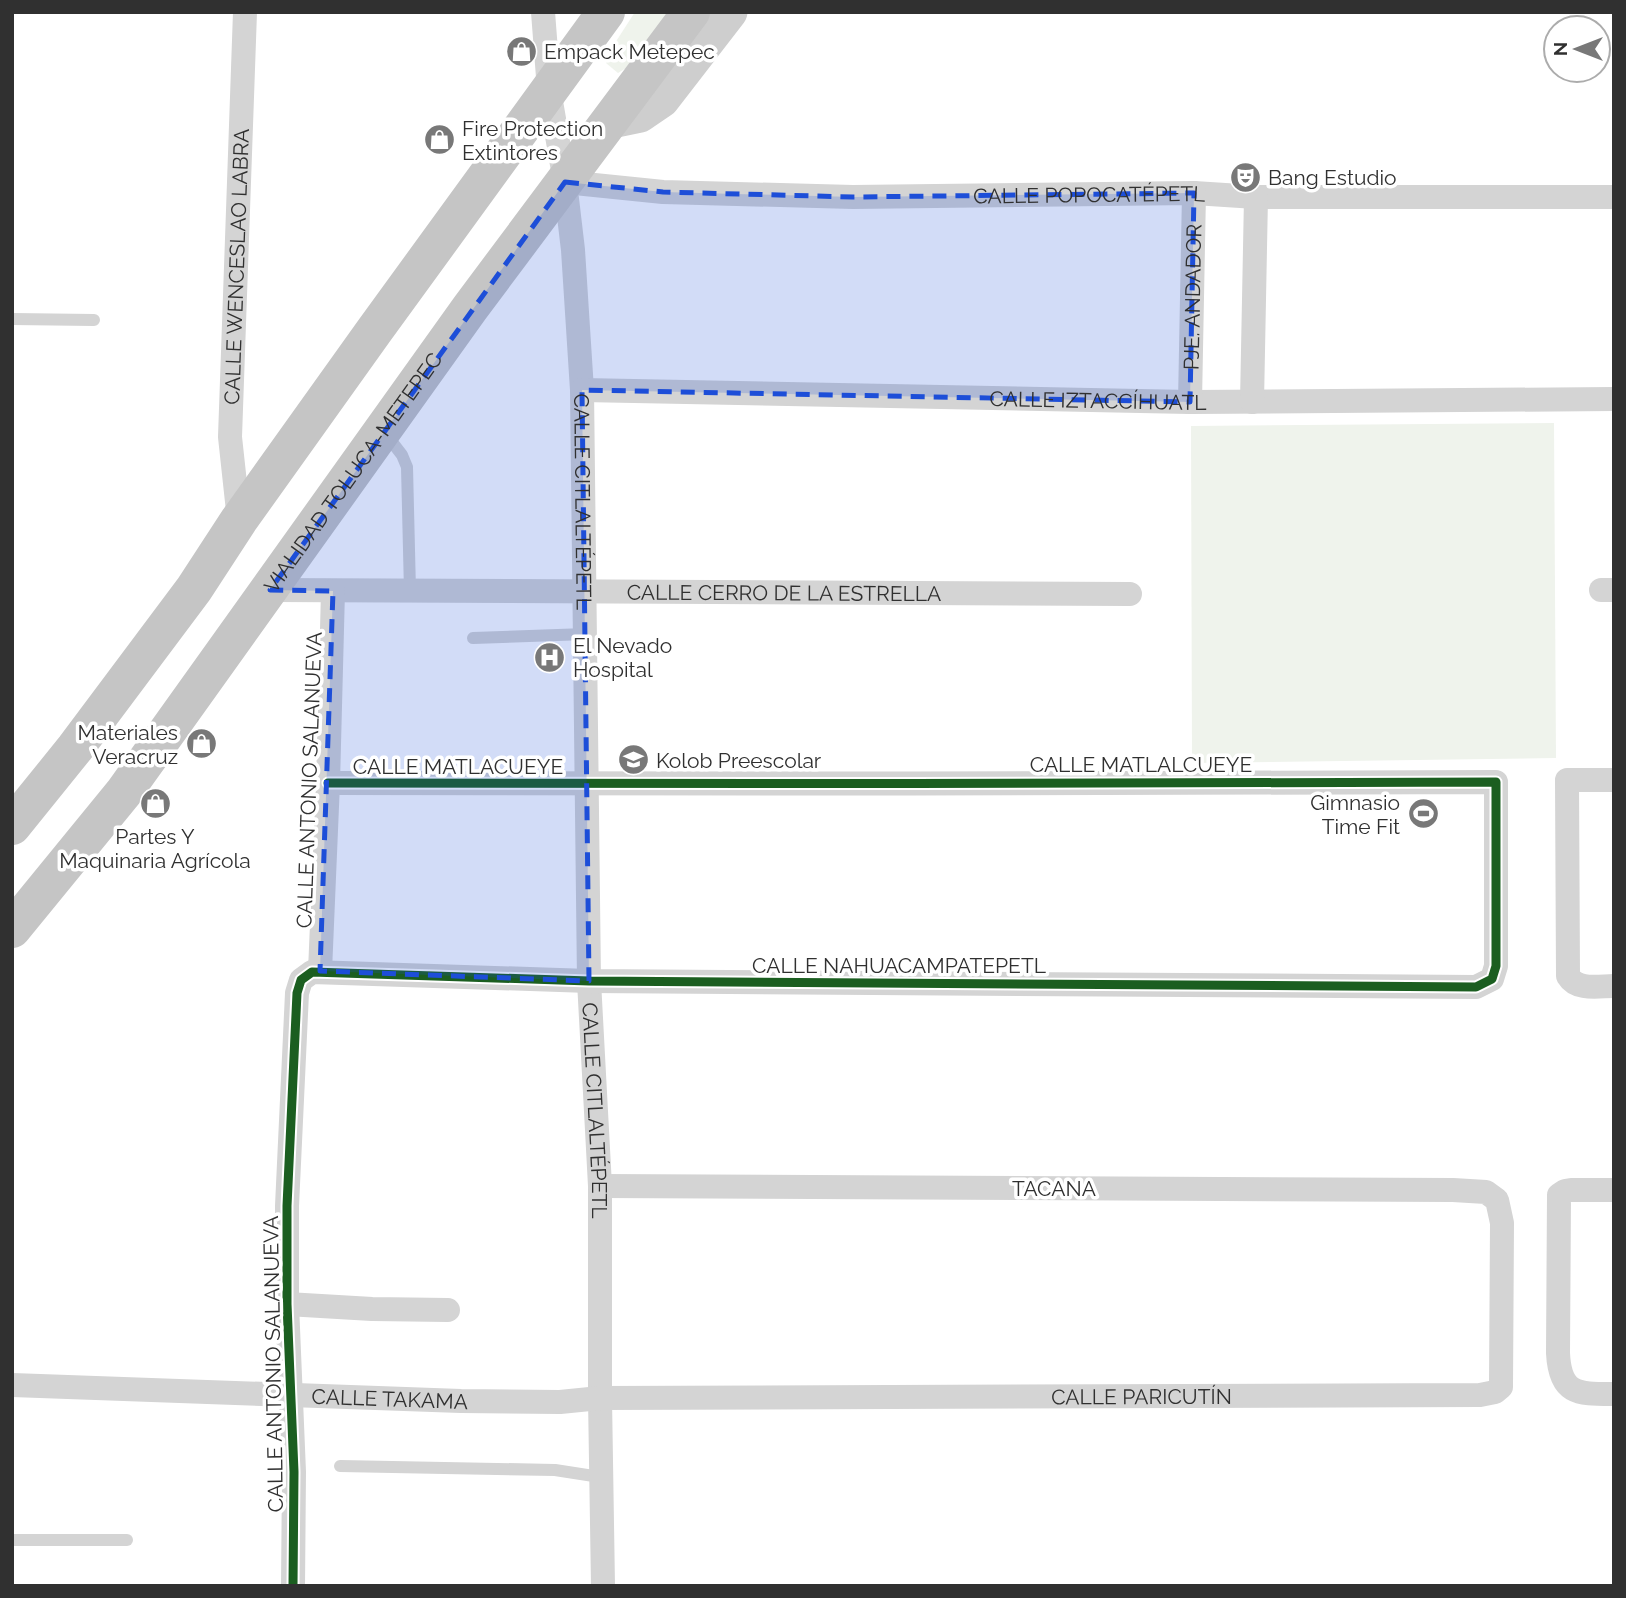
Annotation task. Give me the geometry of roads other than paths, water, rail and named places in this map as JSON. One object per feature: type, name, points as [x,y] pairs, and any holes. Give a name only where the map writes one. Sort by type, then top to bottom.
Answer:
[{"type":"highway","points":[[12,826],[75,748],[194,589],[239,520],[606,12]]},
{"type":"highway","name":"VIALIDAD TOLUCA-METEPEC","points":[[12,929],[124,792],[507,258],[691,12]]},
{"type":"main road","points":[[611,121],[640,115],[662,100],[730,12]]},
{"type":"street","name":"CALLE WENCESLAO LABRA","points":[[239,520],[230,437],[244,12]]},
{"type":"street","name":"CALLE CITLALTÉPETL","points":[[543,12],[549,90],[565,182],[573,250],[582,390],[589,981],[600,1186],[600,1477],[603,1586]]},
{"type":"street","name":"CALLE POPOCATÉPETL","points":[[565,182],[663,192],[853,197],[1194,194],[1256,197],[1614,197]]},
{"type":"street","name":"PJE. ANDADOR","points":[[1190,402],[1194,194]]},
{"type":"street","points":[[1252,402],[1256,197]]},
{"type":"street","name":"CALLE IZTACCÍHUATL","points":[[582,390],[1190,402],[1614,399]]},
{"type":"street","name":"CALLE CERRO DE LA ESTRELLA","points":[[270,590],[1130,594]]},
{"type":"street","name":"CALLE ANTONIO SALANUEVA","points":[[293,1586],[287,1206],[297,1001],[299,987],[312,974],[328,783],[333,591]]},
{"type":"street","points":[[1614,780],[1567,780],[1568,976],[1574,984],[1614,986]]},
{"type":"street","name":"CALLE MATLALCUEYE","points":[[587,785],[1496,782],[1496,966],[1492,979]]},
{"type":"street","name":"CALLE MATLACUEYE","points":[[328,783],[587,785]]},
{"type":"street","name":"CALLE NAHUACAMPATEPETL","points":[[312,974],[589,981],[1476,987],[1492,979]]},
{"type":"street","name":"TACANA","points":[[600,1186],[1453,1190],[1486,1192],[1497,1200],[1501,1207]]},
{"type":"street","points":[[1614,1189],[1571,1190],[1559,1195],[1558,1368],[1562,1381],[1570,1390],[1614,1394]]},
{"type":"street","name":"CALLE PARICUTÍN","points":[[600,1398],[1488,1394],[1501,1387],[1502,1379],[1501,1207]]},
{"type":"street","points":[[288,1304],[359,1309],[447,1310]]},
{"type":"street","name":"CALLE TAKAMA","points":[[12,1385],[498,1401],[560,1402],[600,1398]]},
{"type":"lane","points":[[12,319],[94,320]]},
{"type":"lane","points":[[383,430],[402,455],[407,467],[410,591]]},
{"type":"lane","points":[[473,638],[586,634]]},
{"type":"lane","points":[[340,1466],[555,1471],[600,1477]]},
{"type":"lane","points":[[12,1539],[127,1539]]},
{"type":"place","name":"Empack Metepec","points":[[521,51]]},
{"type":"place","name":"Fire Protection Extintores","points":[[439,140]]},
{"type":"place","name":"Bang Estudio","points":[[1245,177]]},
{"type":"place","name":"El Nevado Hospital","points":[[550,657]]},
{"type":"place","name":"Materiales Veracruz","points":[[201,744]]},
{"type":"place","name":"Kolob Preescolar","points":[[633,760]]},
{"type":"place","name":"Partes Y Maquinaria Agrícola","points":[[155,804]]},
{"type":"place","name":"Gimnasio Time Fit","points":[[1423,814]]}]
